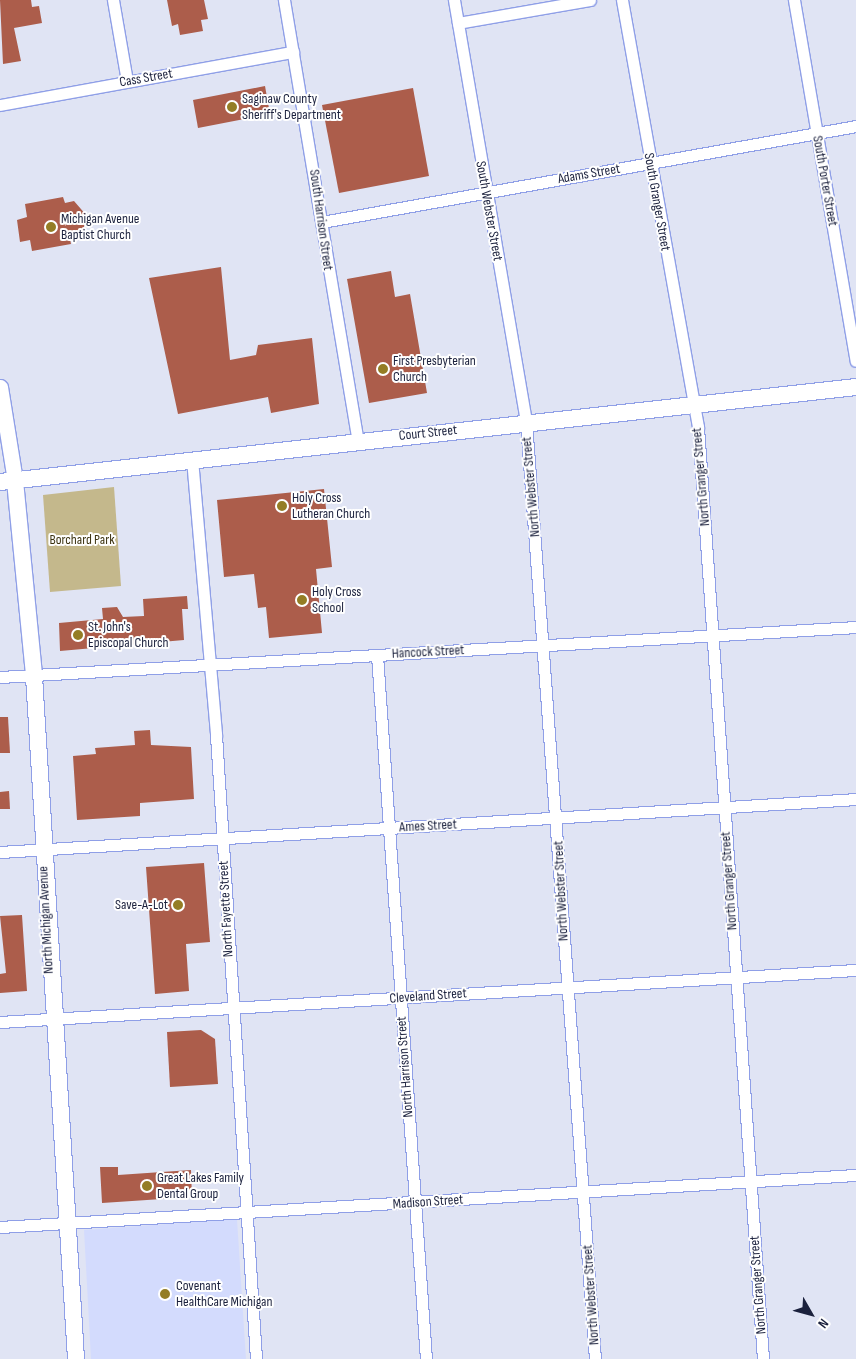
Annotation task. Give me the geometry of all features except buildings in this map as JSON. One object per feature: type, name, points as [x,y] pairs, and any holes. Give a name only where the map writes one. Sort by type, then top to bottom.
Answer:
[{"type":"main road","name":"Court Street","points":[[7,482],[192,459],[856,387]]},
{"type":"main road","name":"North Michigan Avenue","points":[[7,482],[34,676],[52,1020],[68,1223],[76,1359]]},
{"type":"street","points":[[113,0],[127,81]]},
{"type":"street","name":"South Harrison Street","points":[[284,0],[358,441]]},
{"type":"street","name":"South Webster Street","points":[[454,0],[526,422]]},
{"type":"street","points":[[458,23],[590,0]]},
{"type":"street","name":"South Granger Street","points":[[622,0],[691,404]]},
{"type":"street","name":"South Porter Street","points":[[794,0],[856,362]]},
{"type":"street","name":"Cass Street","points":[[0,105],[293,52]]},
{"type":"street","name":"Adams Street","points":[[322,222],[856,126]]},
{"type":"street","points":[[0,387],[7,482]]},
{"type":"street","name":"North Granger Street","points":[[691,404],[698,426],[763,1359]]},
{"type":"street","name":"North Webster Street","points":[[526,422],[545,646],[567,986],[595,1359]]},
{"type":"street","name":"North Fayette Street","points":[[192,459],[210,666],[231,1009],[256,1359]]},
{"type":"street","name":"Hancock Street","points":[[0,677],[856,627]]},
{"type":"street","name":"North Harrison Street","points":[[377,655],[426,1359]]},
{"type":"street","name":"Ames Street","points":[[0,852],[856,799]]},
{"type":"street","name":"Cleveland Street","points":[[0,1022],[231,1009],[567,986],[856,970]]},
{"type":"street","name":"Madison Street","points":[[0,1227],[246,1214],[856,1175]]},
{"type":"shaded area","name":"Covenant HealthCare Michigan","points":[[237,1219],[246,1359],[91,1359],[84,1230]]},
{"type":"green space","name":"Borchard Park","points":[[114,487],[121,586],[50,592],[43,495]]},
{"type":"place","name":"Saginaw County Sheriff's Department","points":[[232,107]]},
{"type":"place","name":"Michigan Avenue Baptist Church","points":[[51,227]]},
{"type":"place","name":"First Presbyterian Church","points":[[383,369]]},
{"type":"place","name":"Holy Cross Lutheran Church","points":[[282,506]]},
{"type":"place","name":"Holy Cross School","points":[[302,600]]},
{"type":"place","name":"St. John's Episcopal Church","points":[[78,635]]},
{"type":"place","name":"Save-A-Lot","points":[[178,905]]},
{"type":"place","name":"Great Lakes Family Dental Group","points":[[147,1186]]},
{"type":"place","name":"Covenant HealthCare Michigan","points":[[165,1294]]}]
